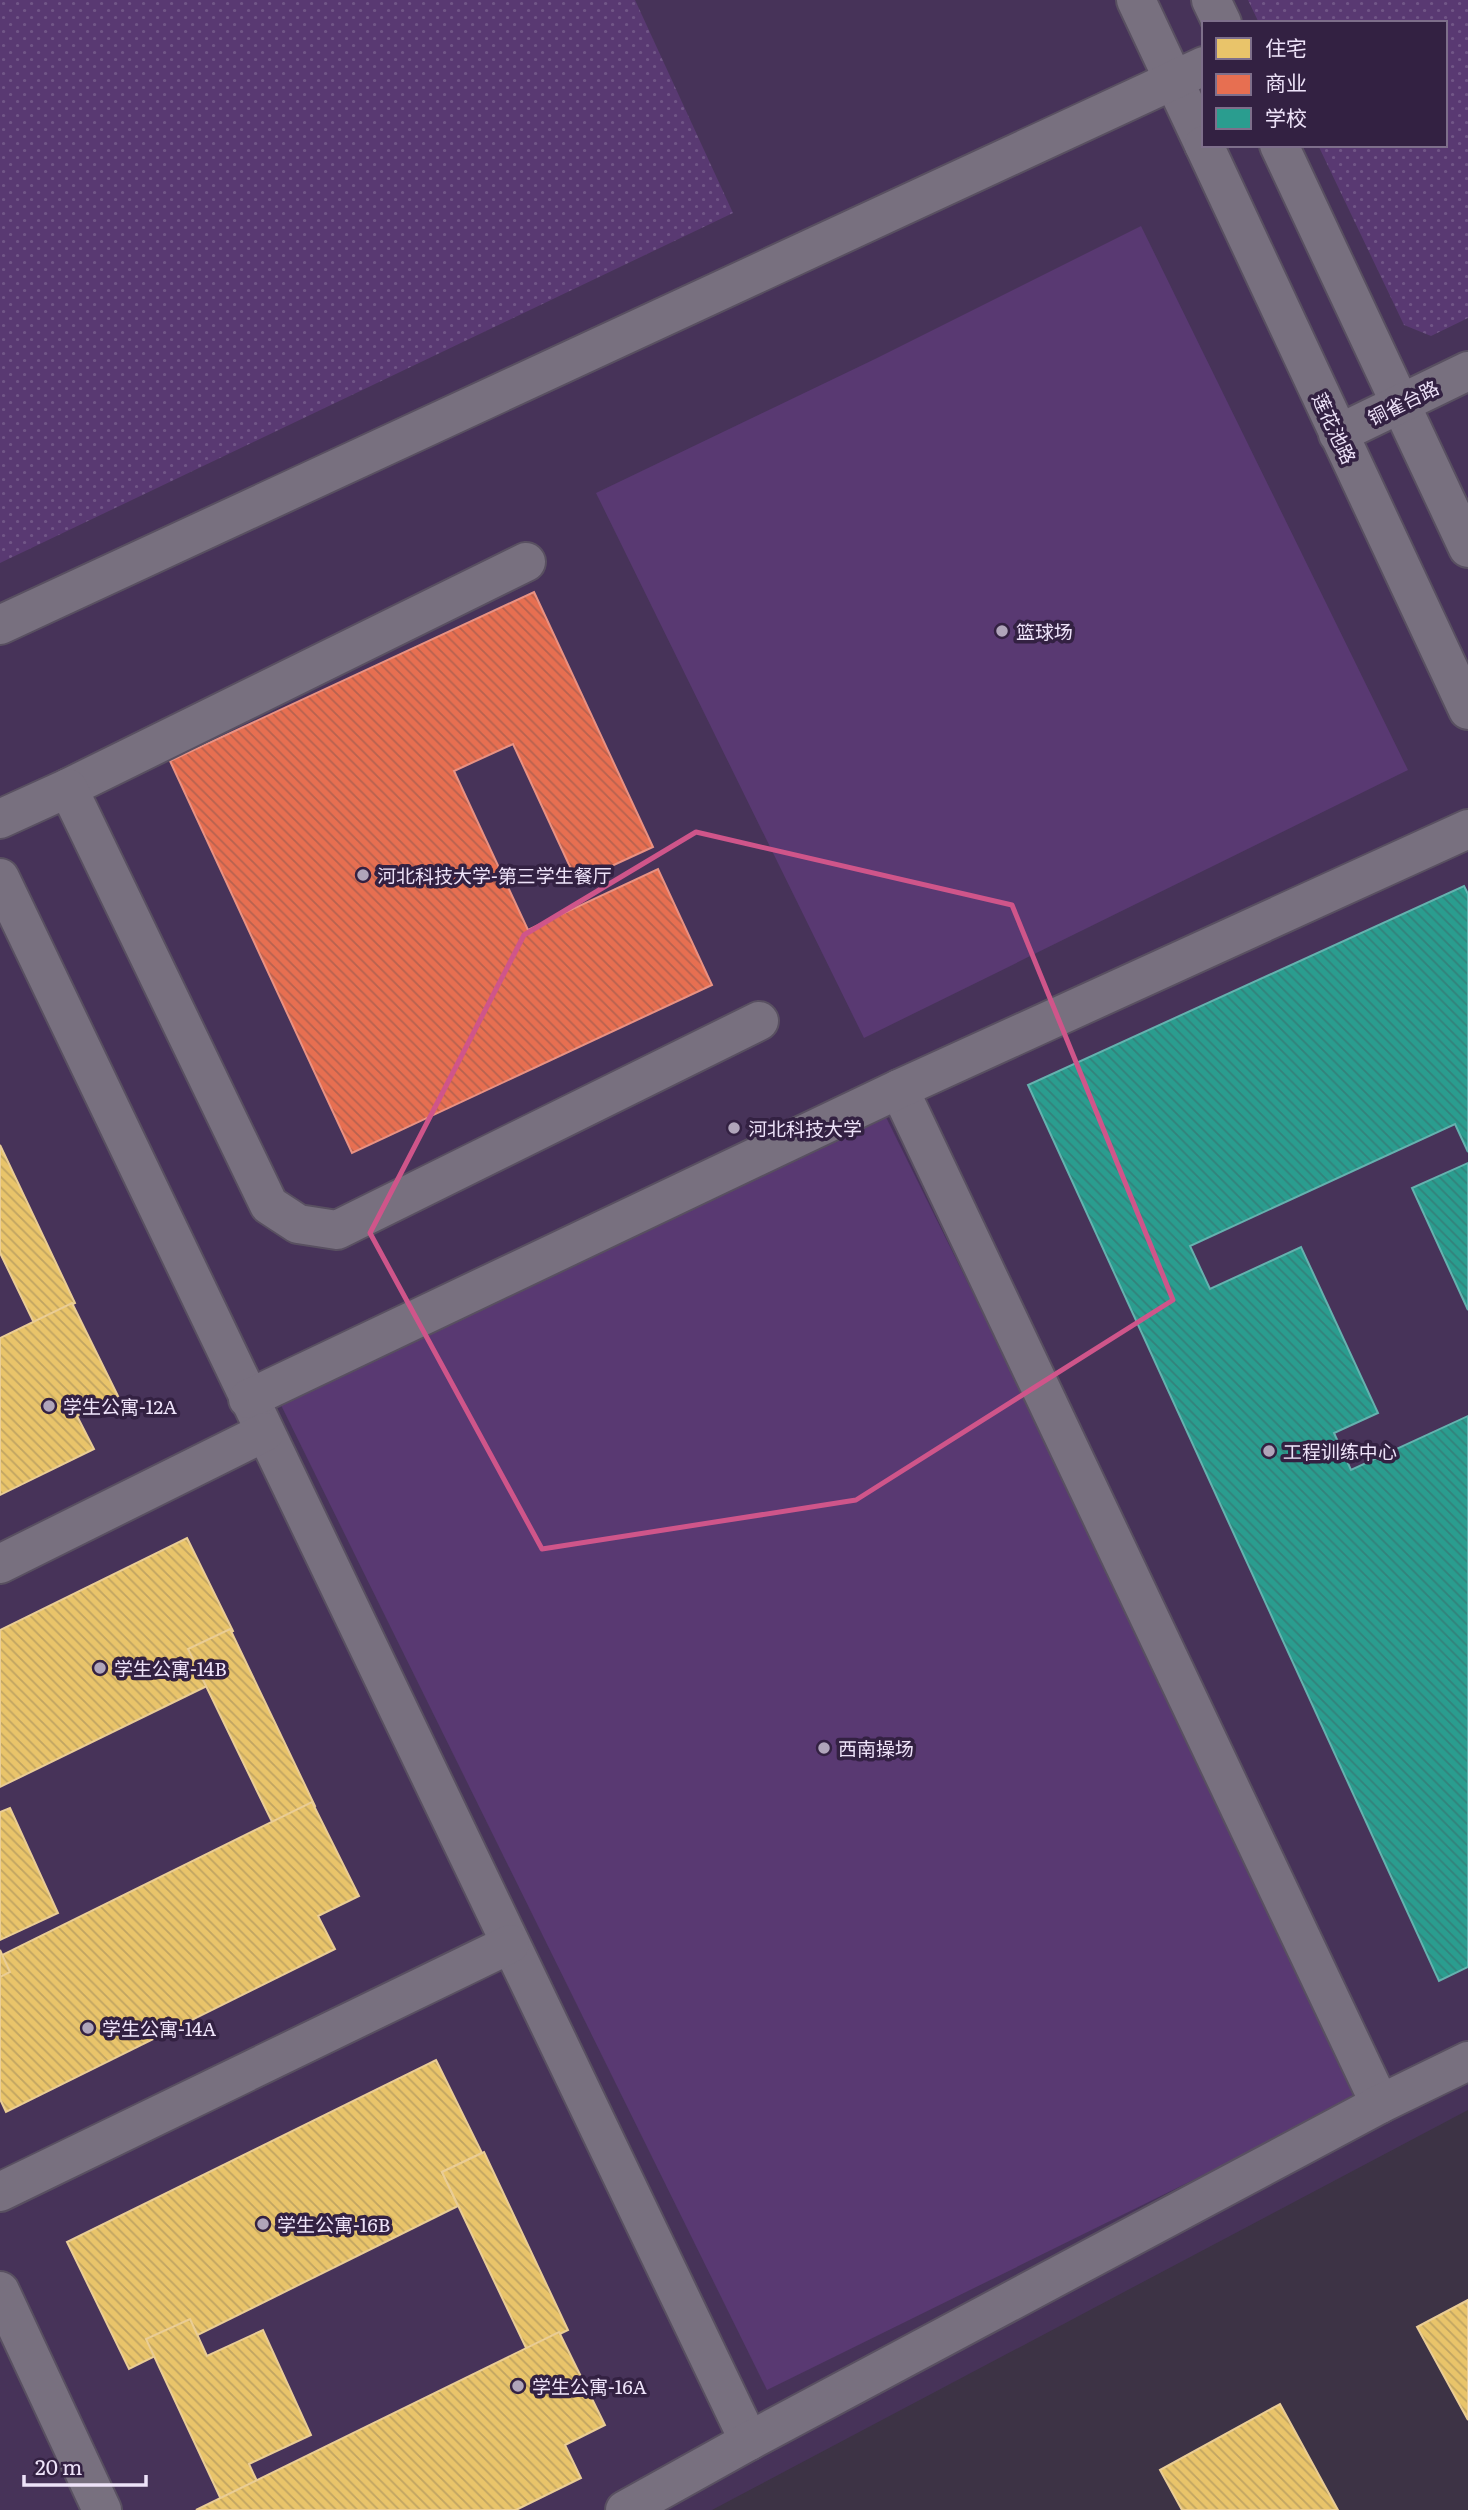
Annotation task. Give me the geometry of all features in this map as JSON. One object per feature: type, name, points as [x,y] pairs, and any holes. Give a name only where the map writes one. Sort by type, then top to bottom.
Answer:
[{"type":"lane","name":"莲花池路","points":[[1136,0],[1189,72],[1202,135]]},
{"type":"lane","points":[[1211,0],[1221,21]]},
{"type":"lane","points":[[0,625],[1189,72]]},
{"type":"lane","name":"莲花池路","points":[[1205,147],[1468,710]]},
{"type":"lane","points":[[1280,147],[1468,548]]},
{"type":"lane","name":"铜雀台路","points":[[1338,434],[1468,371]]},
{"type":"lane","points":[[0,819],[526,562]]},
{"type":"lane","points":[[68,788],[270,1205],[298,1224],[337,1230],[758,1021]]},
{"type":"lane","points":[[248,1399],[899,1089],[1468,829]]},
{"type":"lane","points":[[0,878],[749,2441]]},
{"type":"lane","points":[[899,1089],[1380,2104]]},
{"type":"lane","points":[[0,1564],[265,1433]]},
{"type":"lane","points":[[0,2192],[510,1944]]},
{"type":"lane","points":[[625,2510],[1380,2104],[1468,2061]]},
{"type":"lane","points":[[0,2291],[102,2510]]},
{"type":"highlighted area","points":[[696,832],[1012,905],[1173,1300],[856,1500],[542,1549],[370,1233],[524,935]]},
{"type":"shaded area","name":"河北科技大学","points":[[0,0],[1468,0],[1468,2110],[712,2510],[0,2510]]},
{"type":"shaded area","points":[[0,0],[635,0],[733,213],[0,563]]},
{"type":"shaded area","points":[[1248,0],[1468,0],[1468,318],[1431,336],[1404,325],[1319,147],[1447,147],[1447,21],[1258,21]]},
{"type":"shaded area","name":"篮球场","points":[[1141,226],[1408,770],[864,1038],[596,493],[875,359]]},
{"type":"shaded area","name":"西南操场","points":[[881,1107],[1368,2094],[767,2390],[280,1403]]},
{"type":"building: 住宅","points":[[0,1145],[75,1303],[34,1323],[0,1253]]},
{"type":"building: 住宅","name":"学生公寓-12A","points":[[72,1303],[118,1396],[77,1416],[94,1449],[0,1495],[0,1338]]},
{"type":"building: 住宅","name":"学生公寓-14B","points":[[187,1538],[233,1631],[192,1651],[209,1685],[0,1787],[0,1630]]},
{"type":"building: 住宅","points":[[230,1629],[315,1806],[274,1826],[188,1649]]},
{"type":"building: 住宅","name":"学生公寓-14A","points":[[312,1802],[359,1896],[318,1916],[335,1949],[6,2112],[0,2099],[0,1956]]},
{"type":"building: 住宅","points":[[10,1808],[58,1913],[0,1940],[0,1812]]},
{"type":"building: 住宅","points":[[0,1950],[10,1972],[0,1977]]},
{"type":"building: 住宅","name":"学生公寓-16B","points":[[436,2060],[482,2153],[442,2172],[458,2206],[129,2369],[67,2242]]},
{"type":"building: 住宅","points":[[484,2152],[568,2330],[527,2350],[442,2172]]},
{"type":"building: 住宅","points":[[1468,2300],[1468,2420],[1417,2327]]},
{"type":"building: 住宅","points":[[190,2319],[207,2356],[263,2330],[311,2435],[249,2464],[263,2494],[228,2510],[146,2339]]},
{"type":"building: 住宅","name":"学生公寓-16A","points":[[559,2332],[605,2425],[565,2445],[581,2478],[516,2510],[196,2510]]},
{"type":"building: 住宅","points":[[1280,2404],[1338,2510],[1182,2510],[1160,2470]]},
{"type":"building: 商业","name":"河北科技大学-第三学生餐厅","points":[[534,592],[653,847],[577,882],[513,744],[454,771],[528,930],[658,869],[712,985],[352,1153],[170,761]]},
{"type":"building: 学校","name":"工程训练中心","points":[[1464,886],[1468,894],[1468,1152],[1455,1124],[1190,1246],[1210,1289],[1301,1247],[1378,1413],[1334,1433],[1351,1470],[1468,1416],[1468,1967],[1439,1981],[1028,1085]]},
{"type":"building: 学校","points":[[1468,1163],[1468,1310],[1412,1188]]},
{"type":"place","name":"篮球场","points":[[1002,631]]},
{"type":"place","name":"河北科技大学-第三学生餐厅","points":[[363,875]]},
{"type":"place","name":"河北科技大学","points":[[734,1128]]},
{"type":"place","name":"学生公寓-12A","points":[[49,1406]]},
{"type":"place","name":"工程训练中心","points":[[1269,1451]]},
{"type":"place","name":"学生公寓-14B","points":[[100,1668]]},
{"type":"place","name":"西南操场","points":[[824,1748]]},
{"type":"place","name":"学生公寓-14A","points":[[88,2028]]},
{"type":"place","name":"学生公寓-16B","points":[[263,2224]]},
{"type":"place","name":"学生公寓-16A","points":[[518,2386]]}]
